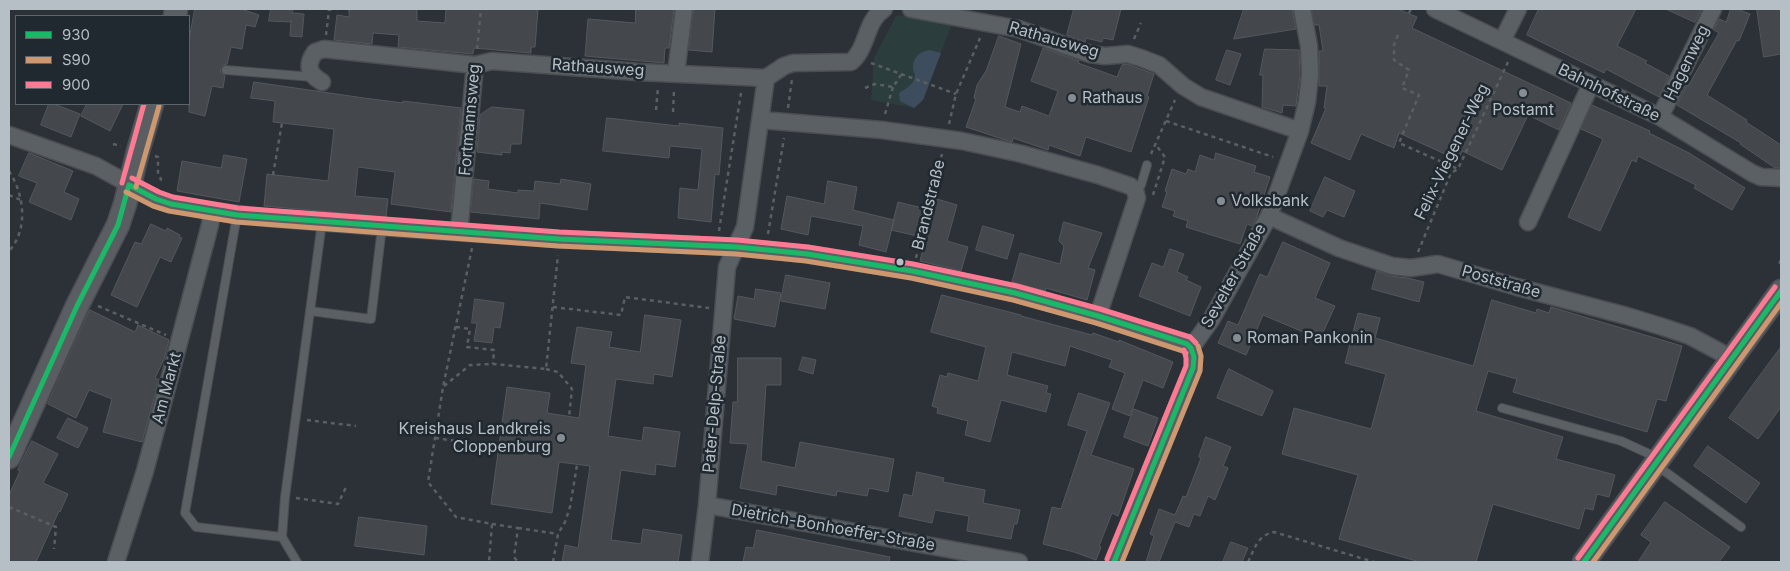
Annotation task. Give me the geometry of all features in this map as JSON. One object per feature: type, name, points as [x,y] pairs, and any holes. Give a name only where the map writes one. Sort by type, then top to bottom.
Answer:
[{"type":"street","points":[[676,73],[684,9]]},
{"type":"street","points":[[766,78],[784,66],[793,63],[851,62],[859,56],[874,18],[883,9]]},
{"type":"street","name":"Rathausweg","points":[[911,9],[989,21],[1020,29],[1090,54],[1104,56],[1128,54],[1141,58],[1158,65],[1201,98],[1300,131]]},
{"type":"street","name":"Sevelter Straße","points":[[1191,348],[1211,320],[1268,216],[1300,131],[1308,102],[1310,75],[1308,46],[1302,9]]},
{"type":"street","name":"Bahnhofstraße","points":[[1434,9],[1660,117],[1752,173],[1761,177],[1781,178]]},
{"type":"street","points":[[1509,44],[1518,9]]},
{"type":"street","name":"Hagenweg","points":[[1660,117],[1713,9]]},
{"type":"street","name":"Rathausweg","points":[[324,49],[475,65],[492,60],[766,78]]},
{"type":"street","points":[[318,80],[310,70],[310,59],[315,52],[324,49]]},
{"type":"street","name":"Fortmannsweg","points":[[467,232],[475,65]]},
{"type":"street","name":"Pater-Delp-Straße","points":[[700,562],[707,505],[728,267],[745,227],[762,120],[766,78]]},
{"type":"street","points":[[1528,222],[1591,84]]},
{"type":"street","points":[[9,457],[78,306],[118,226],[152,105]]},
{"type":"street","points":[[762,120],[882,130],[946,138],[1022,154],[1130,186],[1135,190],[1137,198],[1098,316]]},
{"type":"street","points":[[9,135],[96,166],[156,199],[171,204],[237,215],[382,227],[737,247],[807,254],[912,271],[1015,293],[1098,316],[1186,344],[1191,348],[1194,357],[1193,368],[1114,562]]},
{"type":"street","name":"Am Markt","points":[[116,562],[145,470],[210,225],[212,211]]},
{"type":"street","name":"Poststraße","points":[[1268,216],[1362,256],[1392,266],[1411,268],[1438,264],[1517,288],[1627,316],[1690,336],[1733,359]]},
{"type":"street","points":[[1584,562],[1780,294]]},
{"type":"street","name":"Dietrich-Bonhoeffer-Straße","points":[[707,505],[1018,562]]},
{"type":"lane","points":[[226,70],[318,80]]},
{"type":"lane","points":[[1135,190],[1141,185],[1147,165]]},
{"type":"lane","points":[[237,215],[186,513],[196,527],[282,537]]},
{"type":"lane","points":[[297,562],[282,537],[295,418],[322,222]]},
{"type":"lane","points":[[310,311],[370,319],[382,227]]},
{"type":"lane","points":[[1502,408],[1621,441],[1658,462],[1741,528]]},
{"type":"path","points":[[324,49],[329,10],[332,9]]},
{"type":"path","name":"Fortmannsweg","points":[[475,65],[481,9]]},
{"type":"path","points":[[1408,13],[1411,9]]},
{"type":"path","name":"Brandstraße","points":[[912,271],[956,94],[989,21]]},
{"type":"path","points":[[1398,35],[1394,45],[1394,60],[1409,70],[1402,88],[1419,95],[1399,143],[1458,169]]},
{"type":"path","name":"Felix-Viegener-Weg","points":[[1411,268],[1452,173],[1458,169],[1509,44]]},
{"type":"path","points":[[859,56],[873,65],[906,78],[956,94]]},
{"type":"path","points":[[768,250],[768,231],[786,122],[793,63]]},
{"type":"path","points":[[656,110],[659,72]]},
{"type":"path","points":[[673,112],[676,73]]},
{"type":"path","points":[[882,130],[886,106],[893,87],[901,75]]},
{"type":"path","points":[[717,246],[744,77]]},
{"type":"path","points":[[865,88],[875,84],[893,87]]},
{"type":"path","points":[[1147,165],[1177,94],[1183,86]]},
{"type":"path","points":[[1166,121],[1288,162]]},
{"type":"path","points":[[273,175],[282,123]]},
{"type":"path","points":[[1150,203],[1165,158],[1156,145]]},
{"type":"path","points":[[9,171],[15,180],[21,200],[23,219],[15,244],[9,251]]},
{"type":"path","points":[[9,195],[21,200]]},
{"type":"path","points":[[467,232],[455,327],[443,387],[428,482],[456,517],[558,534]]},
{"type":"path","points":[[546,369],[559,238]]},
{"type":"path","points":[[1781,260],[1779,264],[1781,267]]},
{"type":"path","points":[[553,307],[621,315],[624,297],[723,310]]},
{"type":"path","points":[[92,303],[179,341]]},
{"type":"path","points":[[455,327],[470,329],[467,347],[494,350],[493,364]]},
{"type":"path","points":[[443,387],[470,365],[493,364],[546,369],[558,372],[572,389],[569,416]]},
{"type":"path","points":[[295,418],[356,426]]},
{"type":"path","points":[[435,438],[505,448]]},
{"type":"path","points":[[553,562],[558,534],[565,522],[570,507],[577,464]]},
{"type":"path","points":[[285,497],[338,504],[347,485]]},
{"type":"path","points":[[9,507],[56,527],[54,550]]},
{"type":"path","points":[[489,562],[492,524]]},
{"type":"path","points":[[518,528],[514,557],[518,562]]},
{"type":"path","points":[[1248,562],[1259,539],[1265,534],[1274,532],[1374,562]]},
{"type":"shaded area","points":[[911,14],[951,26],[923,100],[914,108],[871,100],[874,58],[896,16]]},
{"type":"water","points":[[930,50],[941,53],[923,100],[914,108],[900,101],[899,93],[913,82],[915,58],[923,52]]},
{"type":"building","points":[[195,9],[241,9],[259,15],[255,27],[246,25],[242,49],[231,47],[227,64],[223,65],[220,69],[221,73],[225,76],[223,88],[212,86],[205,116],[189,112],[190,36]]},
{"type":"building","points":[[271,9],[293,9],[292,13],[304,14],[302,37],[290,36],[291,22],[269,21]]},
{"type":"building","points":[[349,9],[417,9],[417,21],[445,23],[446,9],[538,9],[535,47],[531,47],[531,53],[474,48],[473,54],[398,47],[399,35],[373,33],[372,44],[334,40],[337,15],[349,17]]},
{"type":"building","points":[[636,9],[674,9],[669,48],[665,48],[664,63],[585,56],[588,19],[635,23]]},
{"type":"building","points":[[694,9],[715,9],[712,52],[689,50]]},
{"type":"building","points":[[1074,9],[1121,9],[1113,40],[1103,38],[1102,42],[1086,38],[1085,42],[1067,35]]},
{"type":"building","points":[[1244,9],[1292,9],[1296,29],[1234,39]]},
{"type":"building","points":[[1312,9],[1398,9],[1417,17],[1412,28],[1571,103],[1559,130],[1528,115],[1502,170],[1462,151],[1458,160],[1399,133],[1394,148],[1361,134],[1350,160],[1311,143],[1326,108],[1324,108],[1327,86],[1319,86],[1319,51],[1323,51],[1319,25],[1315,25]]},
{"type":"building","points":[[1539,9],[1636,9],[1617,46],[1647,61],[1645,63],[1669,76],[1659,97],[1606,69],[1604,73],[1527,35]]},
{"type":"building","points":[[1666,9],[1698,9],[1701,10],[1695,22]]},
{"type":"building","points":[[1731,9],[1737,9],[1750,14],[1739,41],[1737,40],[1707,95],[1747,120],[1746,122],[1781,145],[1781,168],[1775,168],[1741,143],[1677,105],[1719,33],[1714,30],[1719,19],[1726,22]]},
{"type":"building","points":[[1757,9],[1781,9],[1781,54],[1764,57]]},
{"type":"building","points":[[999,36],[1021,44],[1005,107],[1020,112],[1022,106],[1049,116],[1058,91],[1031,81],[1043,48],[1117,77],[1122,65],[1127,64],[1154,74],[1147,96],[1149,97],[1131,152],[1086,137],[1080,156],[1049,145],[1048,150],[1013,138],[1012,142],[966,127],[976,99],[974,98],[977,85],[986,71]]},
{"type":"building","points":[[1265,49],[1299,50],[1300,75],[1296,106],[1283,105],[1282,113],[1262,107],[1263,75],[1260,75]]},
{"type":"building","points":[[1227,50],[1241,54],[1230,85],[1216,80]]},
{"type":"building","points":[[254,82],[403,103],[403,101],[461,108],[451,212],[391,204],[395,172],[358,167],[355,196],[388,199],[386,217],[264,206],[267,174],[328,181],[334,129],[273,122],[275,101],[251,98]]},
{"type":"building","points":[[49,105],[57,105],[80,114],[71,137],[41,125]]},
{"type":"building","points":[[86,105],[123,105],[110,131],[81,116]]},
{"type":"building","points":[[1592,105],[1650,131],[1649,133],[1689,153],[1745,188],[1732,210],[1694,188],[1696,185],[1638,156],[1636,162],[1632,160],[1600,231],[1568,217],[1603,139],[1581,129]]},
{"type":"building","points":[[492,107],[524,110],[521,144],[511,144],[510,153],[502,152],[502,155],[477,152],[480,115]]},
{"type":"building","points":[[607,118],[679,126],[679,123],[723,128],[719,175],[715,174],[711,222],[678,218],[680,188],[698,190],[702,149],[670,146],[669,158],[603,151]]},
{"type":"building","points":[[29,153],[73,171],[64,192],[79,199],[71,220],[29,202],[37,183],[19,176]]},
{"type":"building","points":[[1216,153],[1256,166],[1254,172],[1270,177],[1256,219],[1252,226],[1247,224],[1240,244],[1186,227],[1188,221],[1173,216],[1175,211],[1162,207],[1172,169],[1186,174],[1188,169],[1195,172],[1200,155],[1214,160]]},
{"type":"building","points":[[224,155],[247,159],[239,202],[177,191],[182,161],[221,168]]},
{"type":"building","points":[[1325,177],[1355,191],[1344,217],[1327,210],[1323,217],[1310,211]]},
{"type":"building","points":[[474,179],[489,181],[488,189],[518,193],[518,190],[534,191],[535,181],[560,184],[561,179],[591,184],[587,210],[540,203],[539,219],[471,212]]},
{"type":"building","points":[[828,181],[857,187],[853,210],[894,220],[886,252],[859,245],[863,226],[811,216],[808,235],[781,229],[787,196],[824,204]]},
{"type":"building","points":[[937,199],[957,205],[947,241],[968,247],[961,271],[920,261],[926,238],[891,230],[898,202],[934,211]]},
{"type":"building","points":[[1064,222],[1102,233],[1088,268],[1095,270],[1087,300],[1046,288],[1045,291],[1012,282],[1020,253],[1060,264],[1064,246],[1059,241]]},
{"type":"building","points":[[151,224],[166,231],[167,228],[182,238],[171,262],[160,257],[137,307],[111,295],[135,242],[141,244]]},
{"type":"building","points":[[983,226],[1014,235],[1007,259],[976,250]]},
{"type":"building","points":[[1283,242],[1330,263],[1315,298],[1335,306],[1320,339],[1263,315],[1246,355],[1218,343],[1228,321],[1238,325],[1260,274],[1267,277]]},
{"type":"building","points":[[1170,249],[1184,254],[1177,272],[1188,277],[1186,280],[1201,287],[1190,316],[1139,296],[1152,263],[1163,267]]},
{"type":"building","points":[[1377,271],[1389,276],[1424,282],[1419,302],[1372,289]]},
{"type":"building","points":[[786,275],[830,283],[825,309],[781,301]]},
{"type":"building","points":[[756,289],[781,293],[775,327],[734,319],[738,296],[754,299]]},
{"type":"building","points":[[942,295],[1092,335],[1093,333],[1119,342],[1119,340],[1173,362],[1163,388],[1143,380],[1130,416],[1112,409],[1125,373],[1109,367],[1112,360],[1070,346],[1065,366],[1012,352],[1007,375],[1048,386],[1046,393],[1051,394],[1046,412],[1001,400],[990,442],[965,435],[968,421],[937,413],[938,408],[932,406],[940,375],[947,377],[948,373],[978,381],[986,347],[931,332]]},
{"type":"building","points":[[475,299],[504,303],[500,328],[494,327],[492,343],[474,341],[477,323],[472,323]]},
{"type":"building","points":[[1492,300],[1536,313],[1537,309],[1549,313],[1551,307],[1682,346],[1666,401],[1657,399],[1647,432],[1513,392],[1517,379],[1488,371],[1476,411],[1563,437],[1556,459],[1615,475],[1609,497],[1597,494],[1593,510],[1585,508],[1579,529],[1493,504],[1476,562],[1420,562],[1339,539],[1358,475],[1282,454],[1294,408],[1371,429],[1386,374],[1345,363],[1358,313],[1380,318],[1375,338],[1473,366]]},
{"type":"building","points":[[90,310],[135,332],[138,325],[169,340],[164,359],[155,378],[159,380],[142,442],[103,432],[112,399],[89,390],[76,418],[48,404]]},
{"type":"building","name":"Kreishaus Landkreis Cloppenburg","points":[[645,315],[681,320],[672,377],[654,374],[653,384],[616,379],[608,436],[642,441],[644,427],[680,432],[675,467],[656,464],[655,475],[621,470],[611,540],[641,544],[643,529],[682,535],[678,562],[562,562],[565,545],[578,548],[590,466],[559,462],[552,513],[491,504],[507,387],[550,393],[547,413],[579,418],[586,365],[571,363],[577,327],[612,332],[609,347],[640,352]]},
{"type":"building","points":[[1781,347],[1781,407],[1758,439],[1729,418]]},
{"type":"building","points":[[803,357],[816,360],[813,374],[799,370]]},
{"type":"building","points":[[738,358],[781,358],[781,385],[766,385],[761,461],[795,468],[800,442],[894,459],[888,492],[869,488],[867,496],[837,491],[836,496],[777,485],[776,495],[740,488],[748,444],[730,443],[733,402],[737,402]]},
{"type":"building","points":[[1229,369],[1273,391],[1262,416],[1217,398]]},
{"type":"building","points":[[1079,393],[1110,403],[1091,455],[1134,469],[1118,516],[1112,513],[1099,546],[1101,547],[1096,560],[1043,544],[1052,507],[1061,509],[1087,431],[1068,425]]},
{"type":"building","points":[[1134,409],[1158,418],[1148,446],[1124,437]]},
{"type":"building","points":[[68,418],[88,428],[78,448],[57,438]]},
{"type":"building","points":[[1206,437],[1231,447],[1223,466],[1228,468],[1215,500],[1208,496],[1200,516],[1194,514],[1189,527],[1175,522],[1159,562],[1146,562],[1154,536],[1150,534],[1159,509],[1175,515],[1183,496],[1186,497],[1201,458],[1199,457]]},
{"type":"building","points":[[32,441],[58,454],[43,483],[68,494],[36,562],[9,562],[9,495],[20,471],[18,470]]},
{"type":"building","points":[[1708,446],[1760,483],[1746,503],[1694,466]]},
{"type":"building","points":[[917,472],[944,478],[943,482],[985,490],[983,503],[1020,510],[1017,524],[1014,524],[1011,539],[967,531],[969,516],[935,510],[932,523],[899,516],[904,494],[912,496]]},
{"type":"building","points":[[1665,502],[1730,547],[1719,562],[1638,562],[1651,542],[1641,535]]},
{"type":"building","points":[[359,517],[427,526],[424,555],[355,546]]},
{"type":"building","points":[[757,530],[890,557],[889,562],[743,562],[746,547],[753,548]]},
{"type":"building","points":[[1231,542],[1248,548],[1242,562],[1223,562]]},
{"type":"transit line","name":"900","points":[[122,183],[144,105]]},
{"type":"transit line","name":"S90","points":[[136,187],[159,106]]},
{"type":"transit line","name":"900","points":[[132,178],[173,197],[238,208],[559,232],[737,240],[808,247],[913,264],[1017,286],[1190,337],[1196,343]]},
{"type":"transit line","name":"930","points":[[129,185],[156,199],[171,204],[237,215],[559,239],[737,247],[807,254],[912,271],[1015,293],[1172,339],[1187,344],[1191,348]]},
{"type":"transit line","name":"930","points":[[9,457],[77,306],[118,225],[129,185]]},
{"type":"transit line","name":"S90","points":[[126,192],[153,206],[169,211],[236,222],[558,246],[736,254],[806,261],[911,278],[1013,300],[1096,323],[1186,353]]},
{"type":"transit line","name":"900","points":[[1578,558],[1775,287]]},
{"type":"transit line","name":"930","points":[[1584,562],[1781,291]]},
{"type":"transit line","name":"S90","points":[[1593,562],[1781,303]]},
{"type":"transit line","name":"S90","points":[[1122,562],[1200,371],[1201,356],[1198,346]]},
{"type":"transit line","name":"930","points":[[1114,562],[1193,368],[1194,357],[1191,348]]},
{"type":"transit line","name":"900","points":[[1107,559],[1186,366],[1184,350]]},
{"type":"place","name":"Postamt","points":[[1523,93]]},
{"type":"place","name":"Rathaus","points":[[1072,98]]},
{"type":"place","name":"Volksbank","points":[[1221,201]]},
{"type":"place","name":"Roman Pankonin","points":[[1237,338]]},
{"type":"place","name":"Kreishaus Landkreis Cloppenburg","points":[[561,438]]}]
